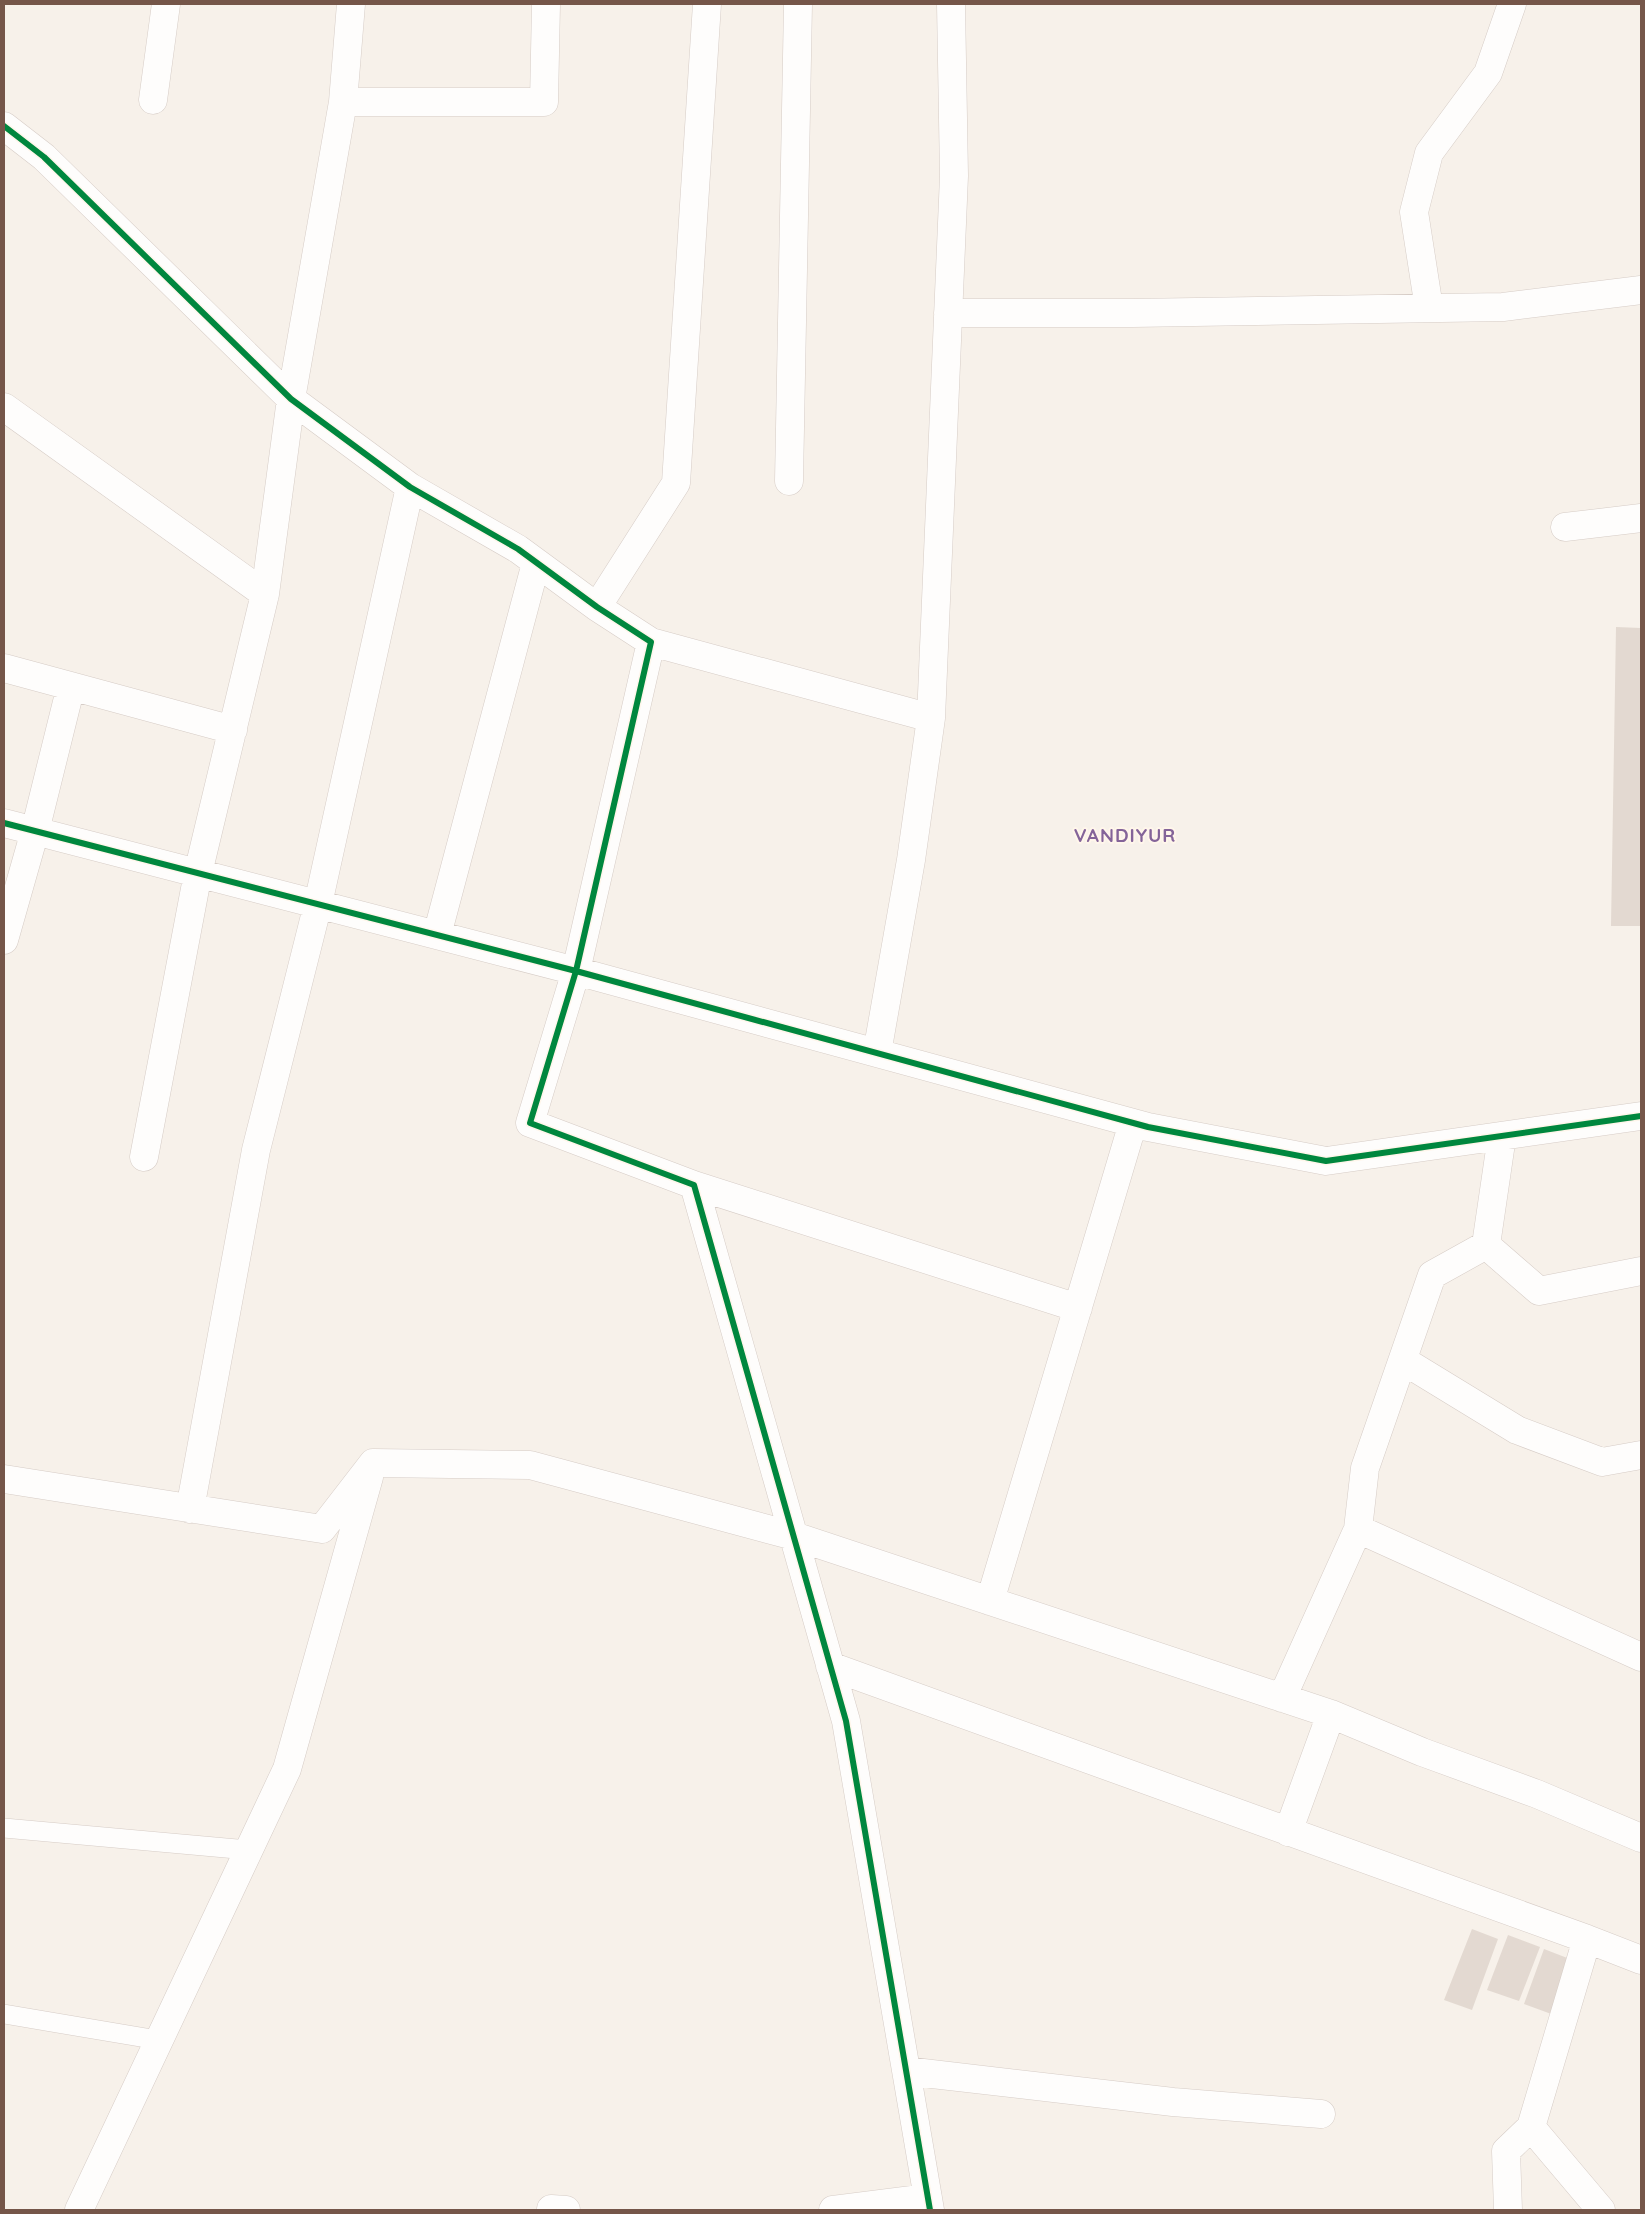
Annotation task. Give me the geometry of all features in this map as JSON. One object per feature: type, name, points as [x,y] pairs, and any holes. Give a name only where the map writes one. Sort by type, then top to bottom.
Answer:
[{"type":"street","points":[[153,100],[166,4]]},
{"type":"street","points":[[144,1157],[198,873],[265,594],[291,399],[343,102],[351,4]]},
{"type":"street","points":[[343,102],[544,102],[546,4]]},
{"type":"street","points":[[597,608],[676,484],[707,4]]},
{"type":"street","points":[[788,481],[798,4]]},
{"type":"street","points":[[877,1053],[911,860],[931,718],[954,176],[951,4]]},
{"type":"street","points":[[1429,308],[1414,212],[1429,153],[1488,73],[1512,4]]},
{"type":"street","points":[[4,126],[44,157],[291,399],[410,487],[518,549],[597,608],[651,642],[931,718]]},
{"type":"street","points":[[948,312],[1133,313],[1503,307],[1641,290]]},
{"type":"street","points":[[4,407],[265,594]]},
{"type":"street","points":[[190,1509],[256,1150],[318,904],[410,487]]},
{"type":"street","points":[[1565,527],[1641,518]]},
{"type":"street","points":[[437,935],[536,563]]},
{"type":"street","points":[[651,642],[576,971],[530,1124],[694,1186],[1078,1308]]},
{"type":"street","points":[[4,668],[233,730]]},
{"type":"street","points":[[4,940],[35,831],[71,686]]},
{"type":"street","points":[[4,823],[576,971],[1133,1123],[1326,1161],[1641,1116]]},
{"type":"street","points":[[990,1601],[1133,1123]]},
{"type":"street","points":[[1486,1245],[1502,1136]]},
{"type":"street","points":[[694,1186],[846,1722],[929,2204],[833,2210]]},
{"type":"street","points":[[1486,1245],[1539,1291],[1641,1270]]},
{"type":"street","points":[[1282,1698],[1358,1529],[1365,1468],[1404,1361],[1432,1275],[1486,1245]]},
{"type":"street","points":[[1404,1361],[1517,1430],[1602,1462],[1641,1456]]},
{"type":"street","points":[[4,1479],[322,1529],[372,1464]]},
{"type":"street","points":[[372,1464],[530,1465],[794,1536],[1331,1714],[1422,1752],[1537,1794],[1641,1838]]},
{"type":"street","points":[[79,2210],[287,1769],[372,1464]]},
{"type":"street","points":[[1358,1529],[1641,1657]]},
{"type":"street","points":[[830,1666],[1641,1960]]},
{"type":"street","points":[[1288,1832],[1331,1714]]},
{"type":"street","points":[[1508,2210],[1506,2151],[1531,2127],[1587,1939]]},
{"type":"street","points":[[906,2071],[1174,2102],[1321,2114]]},
{"type":"street","points":[[1531,2127],[1601,2210]]},
{"type":"lane","points":[[4,1828],[248,1850]]},
{"type":"lane","points":[[4,2014],[158,2040]]},
{"type":"building","points":[[1616,627],[1641,628],[1641,926],[1611,926]]},
{"type":"building","points":[[1472,1929],[1498,1939],[1472,2010],[1444,2000]]},
{"type":"building","points":[[1508,1935],[1540,1947],[1519,2001],[1487,1990]]},
{"type":"building","points":[[1544,1949],[1575,1961],[1554,2015],[1524,2004]]},
{"type":"cycle path","points":[[4,126],[44,157],[291,399],[410,487],[518,549],[597,607],[651,642],[576,971],[530,1123],[694,1185],[846,1721],[930,2210]]},
{"type":"cycle path","points":[[4,823],[576,971],[1148,1127],[1326,1161],[1641,1116]]},
{"type":"district","name":"VANDIYUR","points":[[1125,835]]}]
